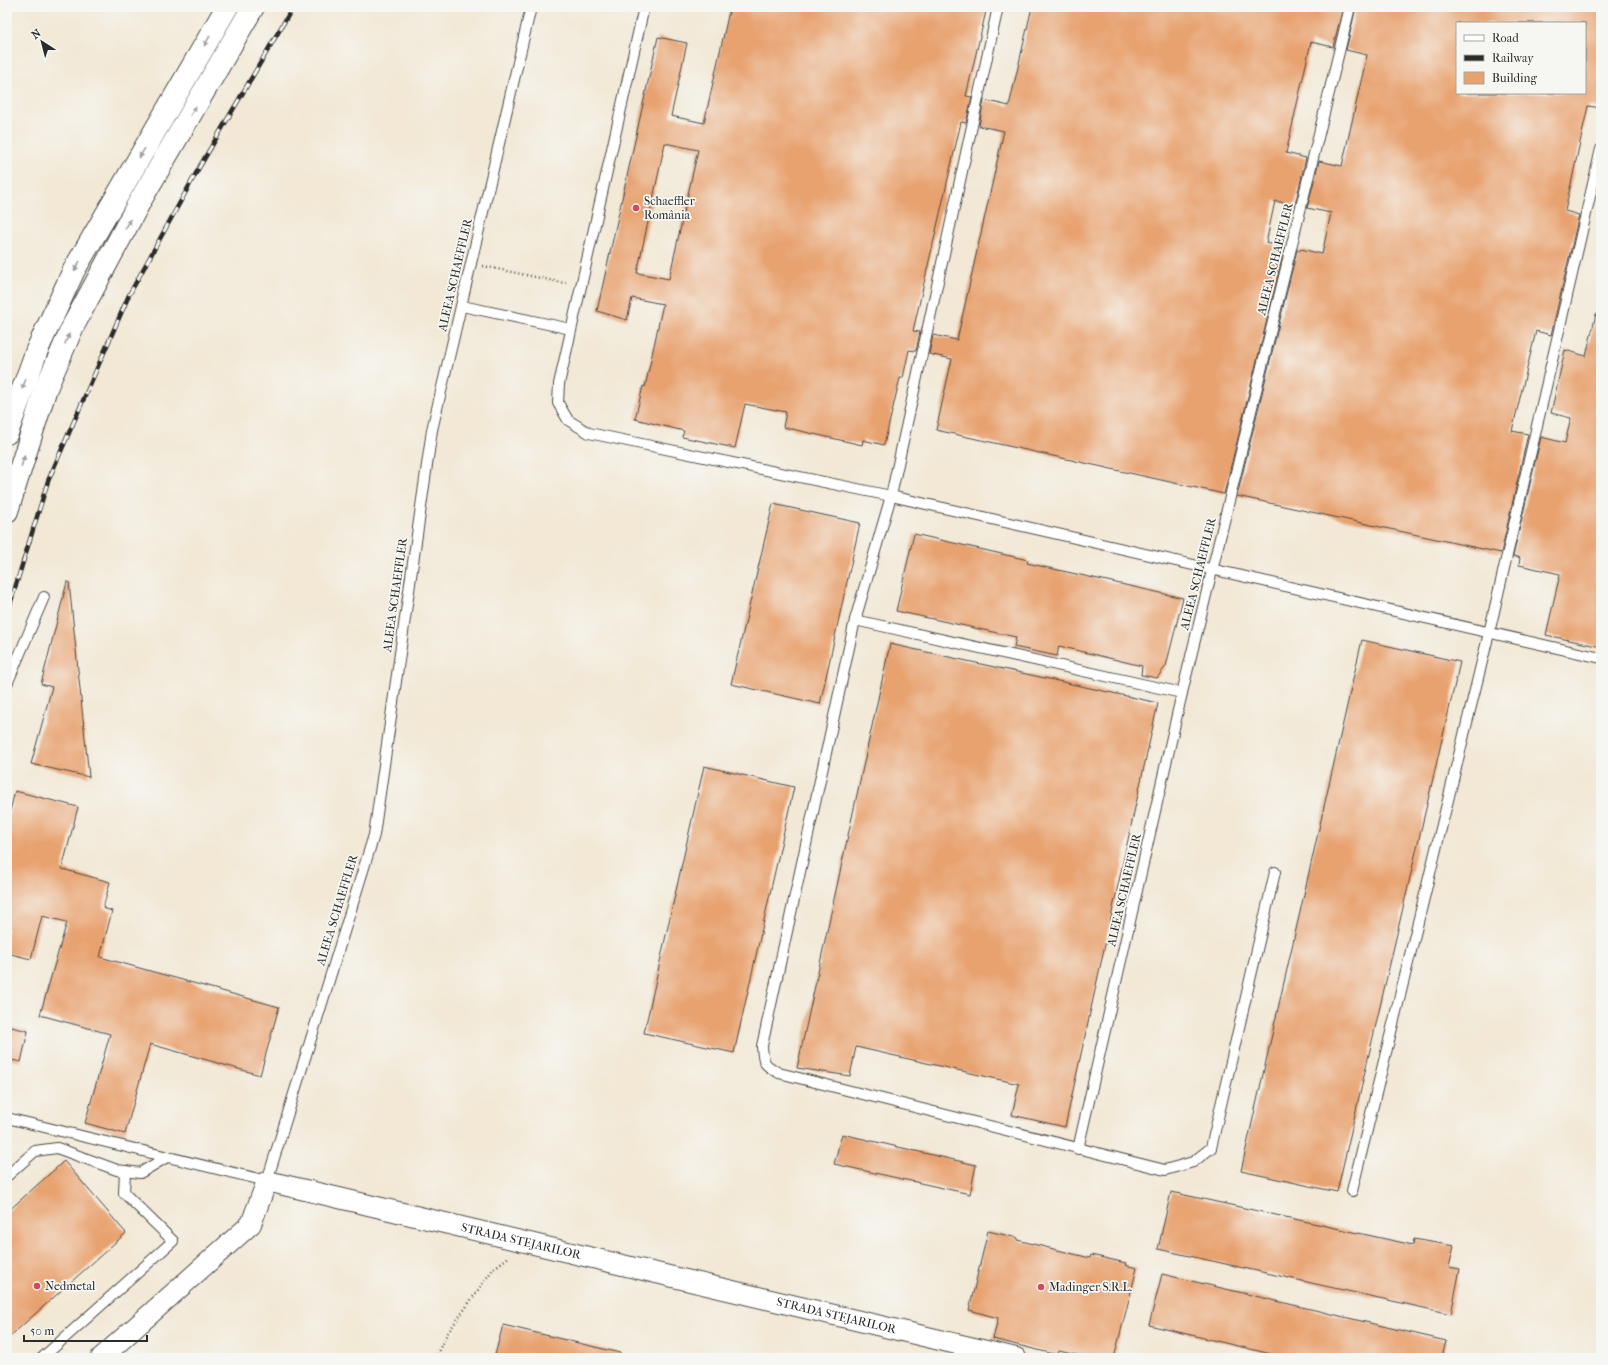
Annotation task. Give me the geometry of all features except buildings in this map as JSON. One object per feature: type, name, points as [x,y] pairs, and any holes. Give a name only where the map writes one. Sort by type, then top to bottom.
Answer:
[{"type":"highway","points":[[7,433],[37,350],[74,270],[227,7]]},
{"type":"highway","points":[[7,512],[46,388],[73,326],[140,201],[253,7]]},
{"type":"street","name":"STRADA STEJARILOR","points":[[268,1180],[527,1243],[1016,1358]]},
{"type":"street","points":[[101,1358],[251,1224],[268,1180]]},
{"type":"lane","name":"ALEEA SCHAEFFLER","points":[[268,1180],[374,835],[432,430],[531,7]]},
{"type":"lane","points":[[644,7],[559,384],[558,403],[568,420],[589,433],[891,496],[1601,658]]},
{"type":"lane","points":[[998,7],[891,496],[855,620],[762,1046],[763,1060],[770,1068],[779,1073],[1165,1170],[1193,1162],[1211,1148],[1275,872]]},
{"type":"lane","name":"ALEEA SCHAEFFLER","points":[[1078,1149],[1182,693],[1350,7]]},
{"type":"lane","points":[[1352,1191],[1489,633],[1601,150]]},
{"type":"lane","points":[[462,306],[571,329]]},
{"type":"lane","points":[[7,684],[44,597]]},
{"type":"lane","points":[[855,620],[1182,693]]},
{"type":"lane","points":[[7,1118],[268,1180]]},
{"type":"lane","points":[[7,1176],[35,1151],[57,1148],[117,1170],[140,1173],[167,1157]]},
{"type":"lane","points":[[42,1358],[173,1241],[124,1193],[125,1171]]},
{"type":"path","points":[[471,263],[564,283],[583,279]]},
{"type":"path","points":[[435,1358],[447,1334],[493,1269],[527,1243]]},
{"type":"railway","points":[[7,614],[48,481],[129,295],[200,166],[293,7]]},
{"type":"place","name":"Schaeffler România","points":[[636,208]]},
{"type":"place","name":"Nedmetal","points":[[37,1286]]},
{"type":"place","name":"Madinger S.R.L.","points":[[1041,1287]]}]
